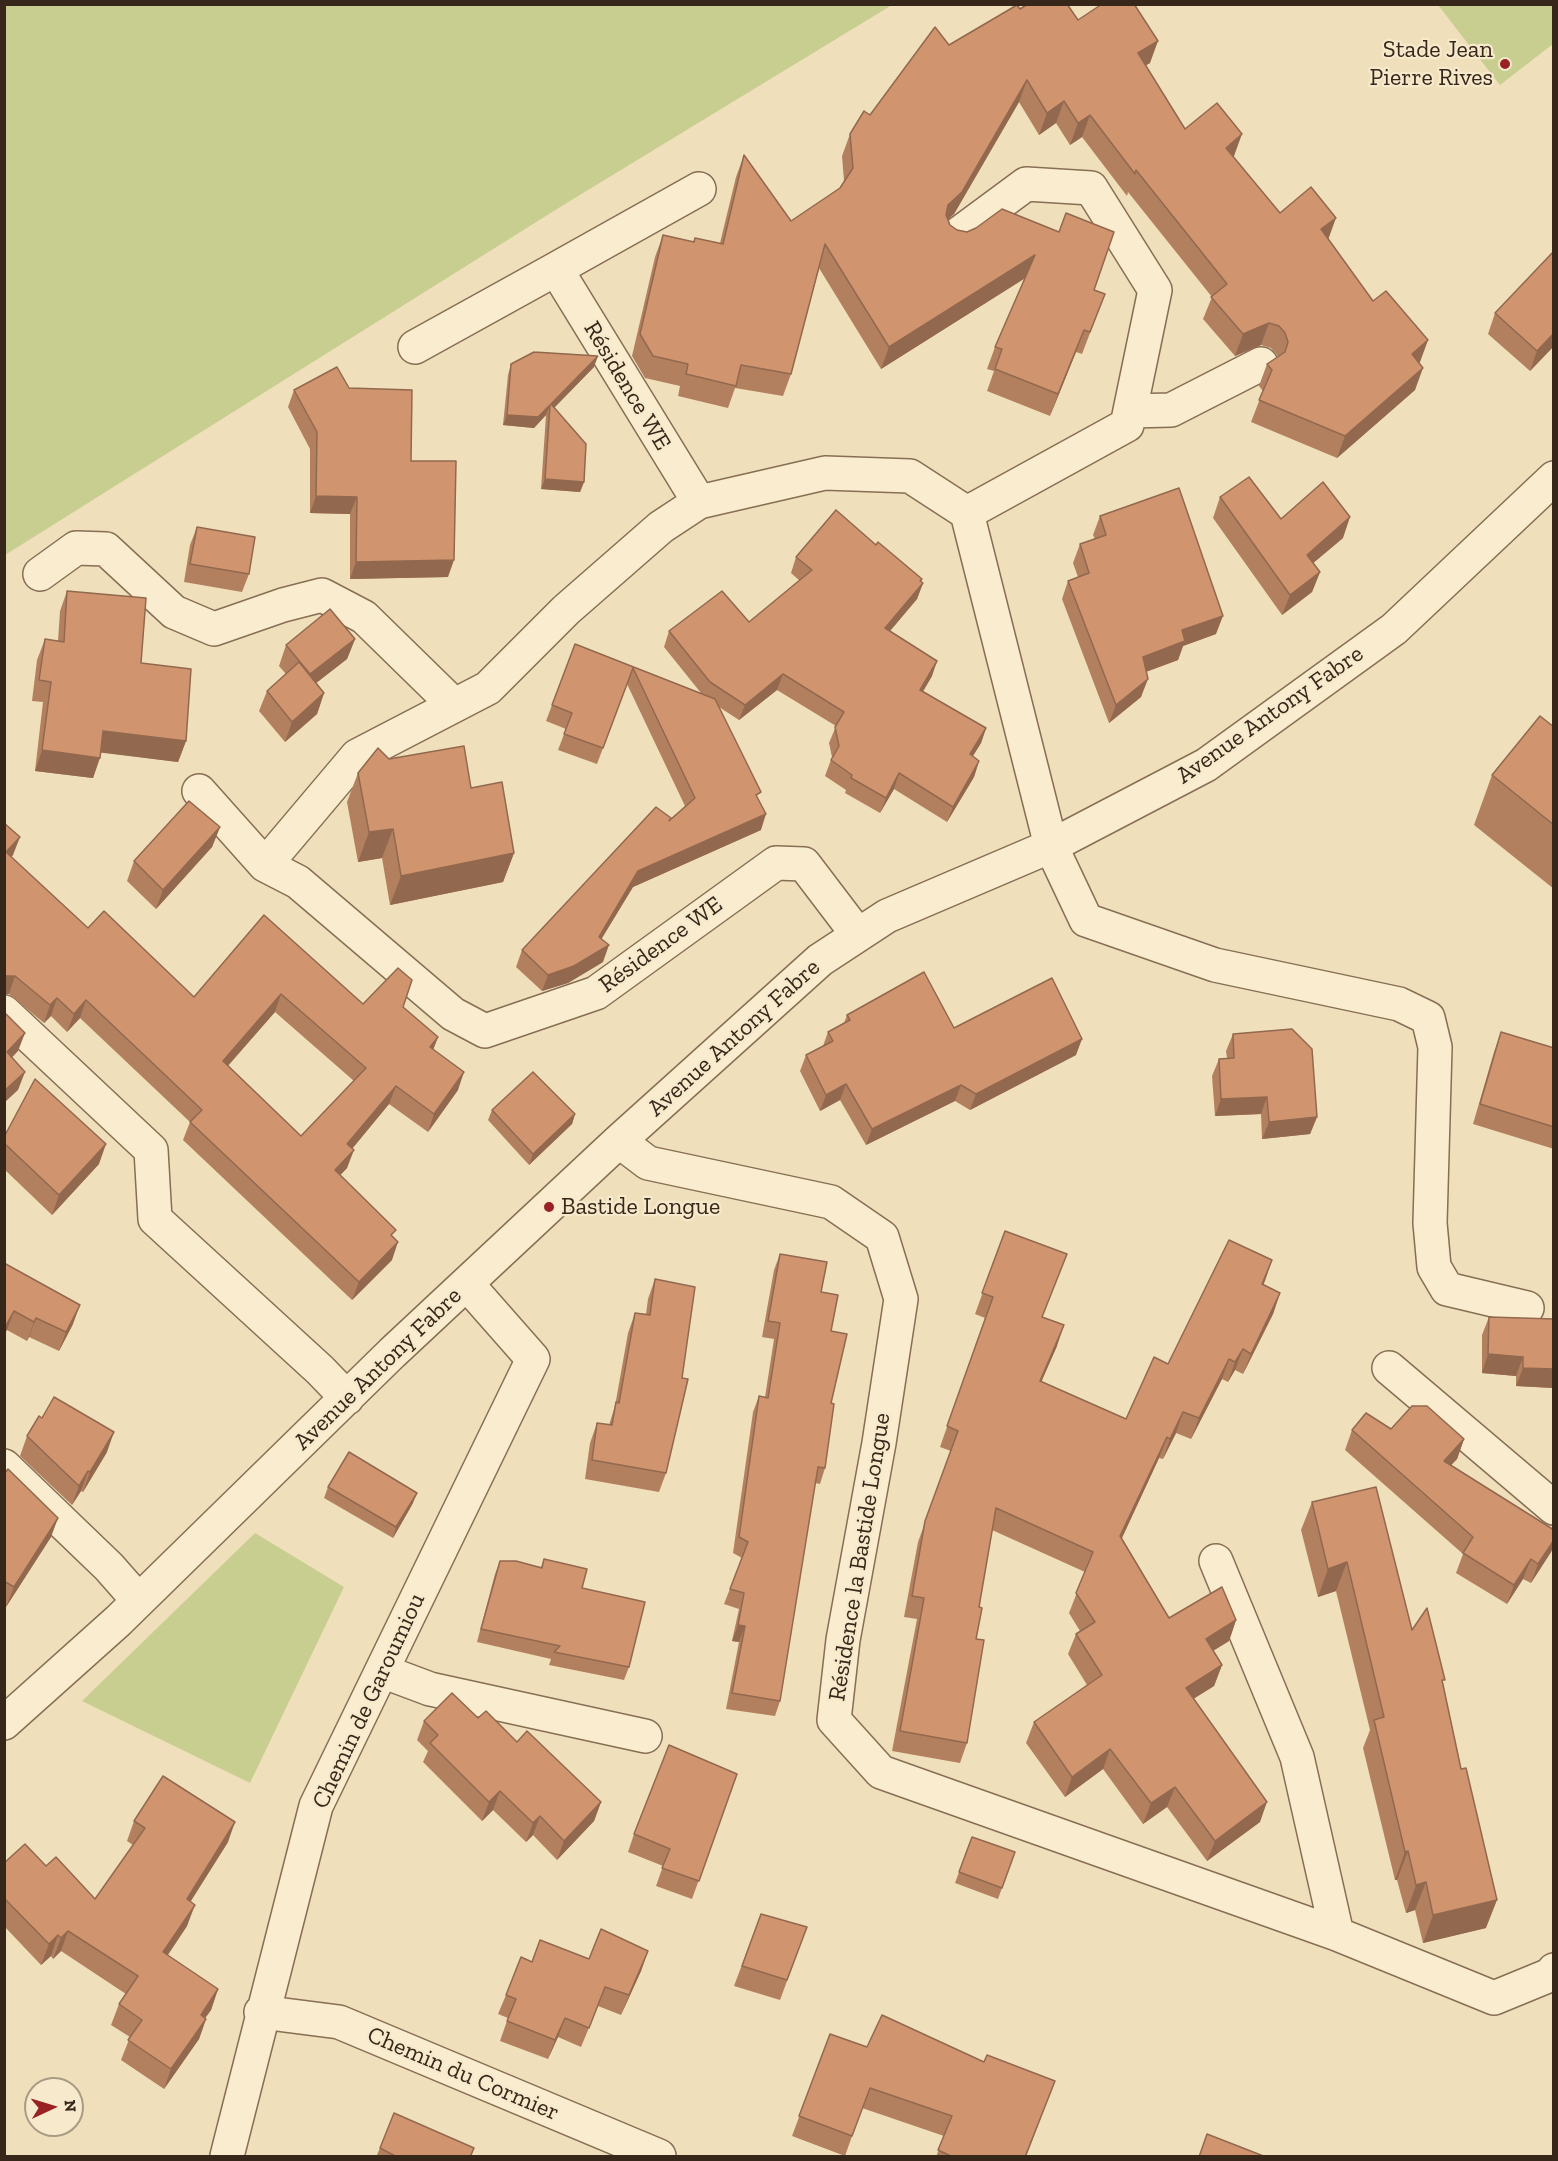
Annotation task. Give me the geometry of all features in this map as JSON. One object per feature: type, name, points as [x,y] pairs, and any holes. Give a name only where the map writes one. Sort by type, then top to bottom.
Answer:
[{"type":"street","points":[[957,235],[1026,184],[1091,188],[1155,290],[1127,425],[967,513]]},
{"type":"street","points":[[415,347],[699,189]]},
{"type":"street","name":"Résidence WE","points":[[556,269],[699,502]]},
{"type":"street","points":[[1130,411],[1171,410],[1262,364]]},
{"type":"street","points":[[265,865],[357,756],[453,704],[488,688],[566,610],[661,527],[699,502],[825,472],[910,476],[967,513],[1051,846],[1086,920],[1215,965],[1399,1004],[1428,1018],[1435,1047],[1430,1223],[1434,1267],[1448,1289],[1527,1308]]},
{"type":"street","name":"Avenue Antony Fabre","points":[[4,1723],[138,1600],[346,1398],[619,1141],[820,960],[887,916],[1051,846],[1206,765],[1394,629],[1554,478]]},
{"type":"street","points":[[40,574],[76,548],[106,549],[174,612],[214,629],[283,605],[322,595],[364,617],[453,704]]},
{"type":"street","name":"Résidence WE","points":[[199,791],[265,865],[298,882],[453,1014],[485,1031],[596,993],[776,863],[804,864],[858,935]]},
{"type":"street","points":[[4,1012],[151,1150],[154,1219],[320,1370],[346,1398]]},
{"type":"street","name":"Résidence la Bastide Longue","points":[[619,1141],[648,1163],[831,1202],[882,1236],[901,1299],[879,1443],[843,1640],[834,1719],[881,1772],[1337,1934],[1494,1998],[1550,1975],[1554,1970]]},
{"type":"street","name":"Chemin de Garoumiou","points":[[226,2157],[261,2012],[316,1806],[533,1359],[467,1284]]},
{"type":"street","points":[[1389,1368],[1554,1508]]},
{"type":"street","points":[[4,1466],[93,1551],[138,1600]]},
{"type":"street","points":[[1215,1561],[1296,1756],[1337,1934]]},
{"type":"street","points":[[382,1671],[430,1689],[645,1736]]},
{"type":"street","name":"Chemin du Cormier","points":[[261,2012],[339,2022],[659,2157]]},
{"type":"green space","points":[[5,4],[892,5],[565,204],[5,555]]},
{"type":"green space","name":"Stade Jean Pierre Rives","points":[[1438,5],[1553,5],[1553,44],[1500,85]]},
{"type":"green space","points":[[255,1533],[344,1587],[250,1783],[82,1701]]},
{"type":"building","points":[[1028,4],[1067,4],[1078,20],[1102,4],[1134,4],[1158,41],[1138,53],[1185,129],[1217,103],[1242,134],[1226,148],[1280,213],[1311,187],[1336,218],[1321,229],[1373,301],[1386,291],[1428,340],[1412,354],[1423,368],[1345,436],[1259,400],[1272,370],[1267,364],[1285,352],[1288,342],[1285,333],[1279,326],[1269,323],[1243,334],[1211,297],[1227,284],[1136,170],[1135,174],[1090,115],[1078,123],[1064,101],[1047,113],[1027,80],[962,192],[948,205],[946,215],[950,225],[957,230],[967,232],[1002,209],[1059,232],[1066,213],[1114,232],[1094,290],[1105,294],[1090,332],[1084,330],[1058,394],[995,369],[1002,349],[995,347],[1035,255],[889,347],[825,244],[791,374],[741,365],[736,386],[686,374],[688,364],[653,356],[640,334],[663,235],[694,242],[695,238],[723,244],[744,155],[791,221],[840,188],[853,168],[850,134],[864,111],[870,115],[935,27],[949,45],[1017,5],[1020,9]]},
{"type":"building","points":[[1554,251],[1554,333],[1537,351],[1495,313]]},
{"type":"building","points":[[534,352],[598,356],[551,404],[586,444],[584,482],[545,479],[550,405],[538,417],[507,415],[511,364]]},
{"type":"building","points":[[337,367],[349,388],[412,390],[411,461],[456,461],[454,560],[356,562],[357,497],[316,496],[317,432],[294,390]]},
{"type":"building","points":[[1249,477],[1281,519],[1323,482],[1350,517],[1307,555],[1320,572],[1290,595],[1220,497]]},
{"type":"building","points":[[1179,488],[1223,616],[1182,630],[1185,641],[1143,657],[1148,679],[1116,705],[1068,581],[1089,573],[1080,544],[1106,535],[1100,516]]},
{"type":"building","points":[[836,510],[876,545],[878,542],[922,579],[920,581],[923,583],[885,628],[937,661],[920,690],[986,728],[970,754],[979,761],[953,807],[899,773],[886,798],[851,778],[852,775],[831,760],[839,746],[835,727],[844,712],[783,674],[745,705],[710,682],[669,631],[722,591],[749,622],[812,570],[796,557]]},
{"type":"building","points":[[197,527],[255,537],[249,574],[190,564]]},
{"type":"building","points":[[67,591],[146,598],[141,663],[191,669],[186,741],[103,731],[100,758],[42,750],[51,682],[39,680],[45,639],[64,642]]},
{"type":"building","points":[[330,609],[355,639],[310,674],[286,645]]},
{"type":"building","points":[[575,644],[715,699],[761,792],[756,795],[766,814],[638,871],[599,937],[609,945],[574,966],[548,975],[522,950],[656,807],[671,818],[669,821],[695,798],[633,668],[603,748],[564,734],[572,713],[552,705]]},
{"type":"building","points":[[299,662],[324,693],[292,722],[267,691]]},
{"type":"building","points":[[1540,716],[1554,727],[1554,825],[1492,775]]},
{"type":"building","points":[[464,746],[471,788],[502,782],[514,853],[401,876],[393,829],[369,832],[358,773],[378,748],[389,759]]},
{"type":"building","points":[[189,801],[220,827],[163,890],[134,861]]},
{"type":"building","points":[[4,823],[20,837],[6,852],[88,928],[104,911],[194,997],[264,915],[363,1004],[398,968],[412,980],[403,1007],[438,1037],[430,1047],[464,1072],[434,1114],[396,1086],[347,1144],[354,1150],[335,1170],[396,1230],[391,1235],[398,1242],[359,1282],[190,1122],[202,1110],[86,1000],[74,1014],[57,998],[50,1005],[15,976],[4,976]],"holes":[[[281,994],[366,1068],[301,1136],[223,1061]]]},
{"type":"building","points":[[924,972],[954,1028],[1052,978],[1082,1039],[976,1094],[961,1085],[872,1129],[846,1084],[826,1095],[806,1055],[833,1041],[828,1032],[850,1020],[847,1015]]},
{"type":"building","points":[[4,1012],[25,1033],[7,1052],[25,1072],[4,1091]]},
{"type":"building","points":[[1292,1029],[1312,1049],[1317,1117],[1269,1122],[1267,1097],[1221,1099],[1219,1059],[1234,1058],[1233,1034]]},
{"type":"building","points":[[1501,1032],[1554,1048],[1554,1127],[1480,1104]]},
{"type":"building","points":[[533,1072],[575,1114],[533,1154],[492,1110]]},
{"type":"building","points":[[35,1079],[106,1144],[59,1195],[4,1143],[4,1137]]},
{"type":"building","points":[[1005,1231],[1067,1254],[1042,1317],[1064,1325],[1040,1381],[1126,1419],[1154,1357],[1168,1364],[1229,1240],[1272,1260],[1262,1284],[1280,1293],[1251,1354],[1243,1349],[1235,1362],[1229,1359],[1199,1418],[1183,1412],[1170,1439],[1167,1437],[1120,1536],[1169,1618],[1222,1587],[1236,1620],[1206,1639],[1222,1665],[1186,1688],[1267,1802],[1215,1841],[1175,1787],[1151,1803],[1110,1749],[1072,1777],[1034,1722],[1102,1675],[1076,1634],[1095,1622],[1076,1593],[1093,1552],[996,1508],[979,1607],[982,1608],[976,1639],[984,1640],[967,1743],[900,1731],[924,1598],[912,1596],[925,1521],[958,1431],[947,1426],[993,1297],[982,1293]]},
{"type":"building","points":[[780,1254],[827,1262],[821,1292],[838,1295],[831,1331],[847,1334],[831,1403],[834,1404],[825,1468],[818,1467],[780,1701],[732,1693],[745,1626],[738,1625],[744,1593],[730,1589],[748,1542],[739,1537],[759,1396],[768,1398],[780,1323],[768,1321]]},
{"type":"building","points":[[4,1263],[80,1305],[66,1332],[36,1318],[34,1322],[14,1311],[4,1329]]},
{"type":"building","points":[[655,1279],[695,1287],[682,1378],[688,1379],[666,1473],[592,1460],[597,1423],[612,1425],[616,1402],[619,1403],[635,1313],[650,1315]]},
{"type":"building","points":[[1489,1317],[1554,1319],[1554,1369],[1523,1368],[1523,1357],[1488,1354]]},
{"type":"building","points":[[54,1397],[114,1432],[79,1486],[27,1436],[39,1416],[42,1418]]},
{"type":"building","points":[[1412,1406],[1427,1406],[1464,1439],[1444,1461],[1554,1530],[1554,1540],[1538,1564],[1531,1559],[1514,1585],[1463,1553],[1473,1537],[1352,1430],[1366,1413],[1391,1429]]},
{"type":"building","points":[[349,1452],[417,1493],[396,1527],[328,1487]]},
{"type":"building","points":[[8,1469],[58,1518],[14,1587],[4,1581],[4,1474]]},
{"type":"building","points":[[1376,1487],[1412,1630],[1427,1608],[1445,1680],[1442,1680],[1461,1769],[1466,1768],[1497,1900],[1433,1915],[1426,1882],[1416,1885],[1408,1851],[1405,1852],[1374,1720],[1384,1717],[1347,1562],[1328,1569],[1312,1502]]},
{"type":"building","points":[[544,1559],[587,1569],[582,1588],[645,1602],[629,1667],[554,1652],[560,1646],[481,1629],[500,1561],[516,1561],[542,1568]]},
{"type":"building","points":[[452,1693],[478,1718],[486,1711],[517,1742],[527,1731],[601,1802],[564,1841],[540,1816],[533,1823],[500,1791],[489,1802],[430,1743],[438,1735],[424,1721]]},
{"type":"building","points":[[669,1745],[737,1774],[699,1881],[662,1868],[670,1849],[634,1834]]},
{"type":"building","points":[[163,1776],[235,1822],[187,1899],[195,1905],[163,1952],[218,1989],[201,2015],[206,2019],[171,2069],[128,2040],[142,2020],[119,2004],[138,1976],[68,1931],[61,1938],[58,1935],[49,1944],[4,1898],[4,1863],[25,1844],[46,1866],[56,1857],[95,1899],[145,1828],[134,1821]]},
{"type":"building","points":[[972,1837],[1015,1852],[1002,1888],[959,1872]]},
{"type":"building","points":[[761,1914],[807,1927],[787,1980],[742,1966]]},
{"type":"building","points":[[601,1929],[648,1951],[629,1995],[605,1987],[589,2028],[565,2018],[555,2040],[507,2021],[516,1999],[506,1995],[521,1957],[532,1962],[540,1940],[589,1959]]},
{"type":"building","points":[[882,2015],[984,2062],[987,2055],[1055,2081],[1025,2157],[953,2157],[938,2150],[952,2116],[870,2088],[852,2136],[799,2116],[830,2034],[867,2047]]},
{"type":"building","points":[[394,2113],[474,2148],[470,2157],[397,2157],[380,2148]]},
{"type":"building","points":[[1207,2134],[1266,2157],[1199,2157]]},
{"type":"place","name":"Stade Jean Pierre Rives","points":[[1505,64]]},
{"type":"place","name":"Bastide Longue","points":[[549,1207]]}]
